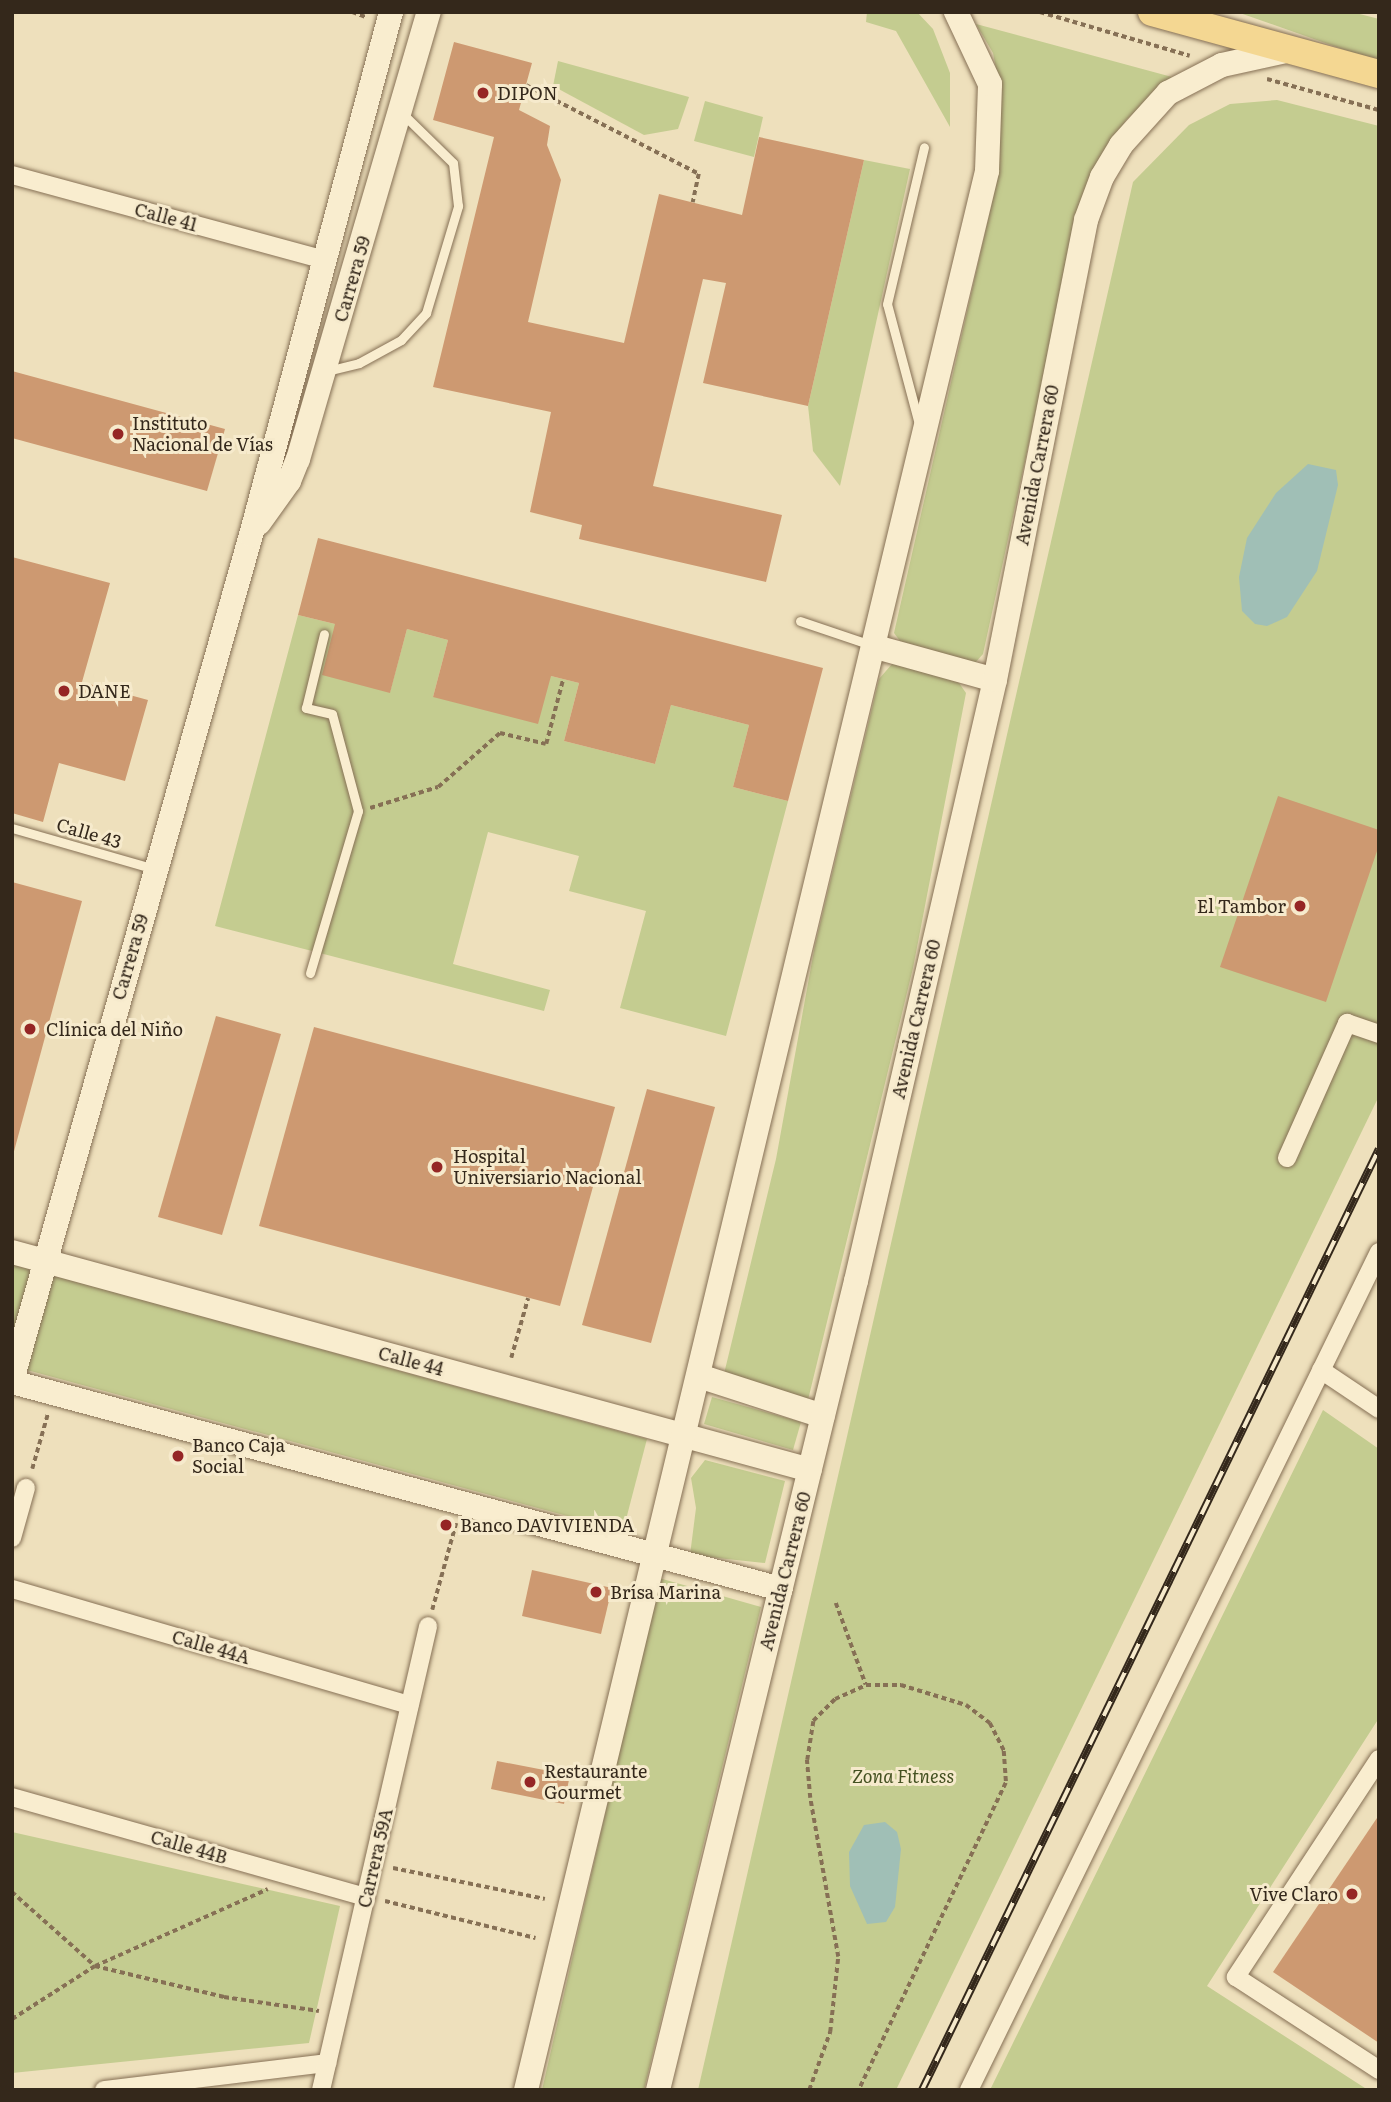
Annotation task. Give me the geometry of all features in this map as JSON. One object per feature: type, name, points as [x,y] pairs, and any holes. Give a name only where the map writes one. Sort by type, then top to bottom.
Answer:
[{"type":"main road","name":"Carrera 59","points":[[12,1381],[251,535],[321,259],[391,12]]},
{"type":"main road","name":"Carrera 59","points":[[251,535],[289,481],[325,371],[429,12]]},
{"type":"main road","points":[[526,2090],[653,1555],[876,647],[987,171],[993,118],[984,64],[956,12]]},
{"type":"main road","points":[[1152,12],[1379,75]]},
{"type":"main road","points":[[1220,12],[1290,50]]},
{"type":"main road","name":"Avenida Carrera 60","points":[[658,2090],[823,1416],[995,680],[1086,220],[1101,177],[1141,118],[1168,93],[1222,65],[1290,50]]},
{"type":"main road","points":[[876,647],[995,680]]},
{"type":"main road","name":"Calle 44","points":[[12,1252],[810,1470]]},
{"type":"main road","points":[[699,1376],[823,1416]]},
{"type":"main road","points":[[12,1381],[781,1589]]},
{"type":"street","name":"Calle 41","points":[[12,175],[321,259]]},
{"type":"street","points":[[1287,1158],[1347,1023],[1379,1034]]},
{"type":"street","points":[[969,2090],[1379,1252]]},
{"type":"street","points":[[1321,1370],[1379,1409]]},
{"type":"street","points":[[12,1538],[26,1488]]},
{"type":"street","name":"Calle 44A","points":[[12,1589],[409,1704]]},
{"type":"street","name":"Carrera 59A","points":[[321,2090],[428,1626]]},
{"type":"street","points":[[1379,1759],[1236,1977],[1379,2070]]},
{"type":"street","name":"Calle 44B","points":[[12,1797],[366,1897]]},
{"type":"street","points":[[104,2090],[327,2063]]},
{"type":"lane","points":[[325,371],[359,363],[401,340],[426,313],[454,219],[453,163],[401,112]]},
{"type":"lane","points":[[924,147],[887,304],[925,442]]},
{"type":"lane","points":[[800,621],[876,647]]},
{"type":"lane","points":[[310,973],[358,811],[332,714],[306,708],[324,634]]},
{"type":"lane","name":"Calle 43","points":[[12,828],[157,869]]},
{"type":"path","points":[[1040,12],[1379,110]]},
{"type":"path","points":[[526,85],[699,174],[693,202]]},
{"type":"path","points":[[358,811],[438,787],[500,733],[546,744],[563,679]]},
{"type":"path","points":[[511,1358],[528,1298]]},
{"type":"path","points":[[26,1488],[49,1410]]},
{"type":"path","points":[[428,1626],[457,1521]]},
{"type":"path","points":[[836,1602],[866,1685]]},
{"type":"path","points":[[809,2090],[830,2032],[838,1956],[815,1840],[807,1760],[813,1721],[835,1699],[866,1685],[901,1685],[966,1704],[990,1723],[1000,1742],[1006,1783],[859,2090]]},
{"type":"path","points":[[373,1864],[545,1899]]},
{"type":"path","points":[[12,2020],[95,1966],[295,1877]]},
{"type":"path","points":[[12,1892],[95,1966],[224,1997],[339,2014]]},
{"type":"path","points":[[366,1897],[536,1938]]},
{"type":"green space","points":[[867,12],[917,12],[933,29],[950,73],[950,127],[896,31],[866,22]]},
{"type":"green space","points":[[1237,12],[1352,12],[1379,19],[1379,62]]},
{"type":"green space","points":[[976,24],[1172,77],[1126,120],[1083,195],[983,654],[975,663],[900,641],[894,633],[997,180],[1000,90],[993,53]]},
{"type":"green space","points":[[558,61],[689,97],[678,129],[644,135],[553,86]]},
{"type":"green space","name":"Zona Fitness","points":[[1277,100],[1379,126],[1379,1096],[896,2090],[698,2090],[1133,182],[1189,125],[1230,104]]},
{"type":"green space","points":[[705,101],[763,117],[754,157],[694,141]]},
{"type":"green space","points":[[864,160],[910,169],[840,486],[813,451],[808,406]]},
{"type":"green space","points":[[298,615],[335,624],[390,692],[407,629],[448,640],[433,697],[551,676],[579,683],[564,741],[655,764],[671,705],[749,725],[733,787],[788,801],[726,1036],[620,1008],[646,911],[569,891],[579,856],[488,832],[453,964],[550,990],[544,1011],[215,926]]},
{"type":"green space","points":[[892,664],[957,680],[966,693],[913,968],[808,1400],[723,1378],[776,1159],[815,945],[879,679]]},
{"type":"green space","points":[[12,1264],[647,1439],[623,1531],[12,1366]]},
{"type":"green space","points":[[712,1397],[801,1422],[793,1450],[704,1424]]},
{"type":"green space","points":[[1323,1410],[1379,1449],[1379,1718],[1207,1986],[1368,2090],[990,2090]]},
{"type":"green space","points":[[705,1460],[785,1481],[765,1563],[690,1555],[696,1508],[691,1478]]},
{"type":"green space","points":[[659,1578],[761,1607],[644,2090],[542,2090]]},
{"type":"green space","points":[[12,1832],[340,1906],[309,2043],[12,2073]]},
{"type":"water","points":[[1308,464],[1336,470],[1338,485],[1317,571],[1287,617],[1267,626],[1255,624],[1242,611],[1239,577],[1247,538],[1276,493]]},
{"type":"water","points":[[885,1822],[897,1832],[901,1849],[895,1907],[886,1922],[867,1924],[850,1886],[849,1852],[864,1825]]},
{"type":"building","points":[[454,42],[532,63],[519,110],[550,126],[547,145],[561,180],[528,322],[624,343],[659,194],[742,215],[759,137],[864,160],[808,406],[703,383],[726,283],[703,279],[653,486],[782,515],[766,582],[579,539],[582,525],[530,512],[551,412],[433,387],[494,137],[433,120]]},
{"type":"building","name":"Instituto Nacional de Vías","points":[[12,371],[225,429],[207,491],[12,438]]},
{"type":"building","points":[[318,538],[823,668],[788,801],[733,787],[749,725],[671,705],[655,764],[564,741],[579,683],[551,676],[538,724],[433,697],[448,640],[407,629],[390,693],[322,675],[335,624],[298,615]]},
{"type":"building","name":"DANE","points":[[12,557],[110,583],[82,682],[148,700],[125,781],[59,763],[43,822],[12,813]]},
{"type":"building","name":"El Tambor","points":[[1278,796],[1379,830],[1379,845],[1326,1002],[1220,967]]},
{"type":"building","name":"Clínica del Niño","points":[[12,882],[82,901],[13,1155],[12,1155]]},
{"type":"building","points":[[216,1016],[281,1034],[222,1235],[158,1217]]},
{"type":"building","name":"Hospital Universiario Nacional","points":[[314,1027],[615,1107],[560,1306],[259,1226]]},
{"type":"building","points":[[647,1089],[715,1107],[651,1343],[582,1325]]},
{"type":"building","points":[[532,1570],[612,1588],[601,1634],[522,1616]]},
{"type":"building","name":"Restaurante Gourmet","points":[[497,1761],[570,1775],[564,1804],[491,1789]]},
{"type":"building","name":"Vive Claro","points":[[1379,1815],[1379,2043],[1273,1972]]},
{"type":"railway","points":[[922,2090],[1379,1149]]},
{"type":"place","name":"DIPON","points":[[483,93]]},
{"type":"place","name":"Instituto Nacional de Vías","points":[[118,434]]},
{"type":"place","name":"DANE","points":[[64,691]]},
{"type":"place","name":"El Tambor","points":[[1300,906]]},
{"type":"place","name":"Clínica del Niño","points":[[30,1029]]},
{"type":"place","name":"Hospital Universiario Nacional","points":[[437,1167]]},
{"type":"place","name":"Banco Caja Social","points":[[178,1456]]},
{"type":"place","name":"Banco DAVIVIENDA","points":[[446,1525]]},
{"type":"place","name":"Brísa Marina","points":[[596,1592]]},
{"type":"place","name":"Restaurante Gourmet","points":[[530,1782]]},
{"type":"place","name":"Vive Claro","points":[[1352,1894]]}]
